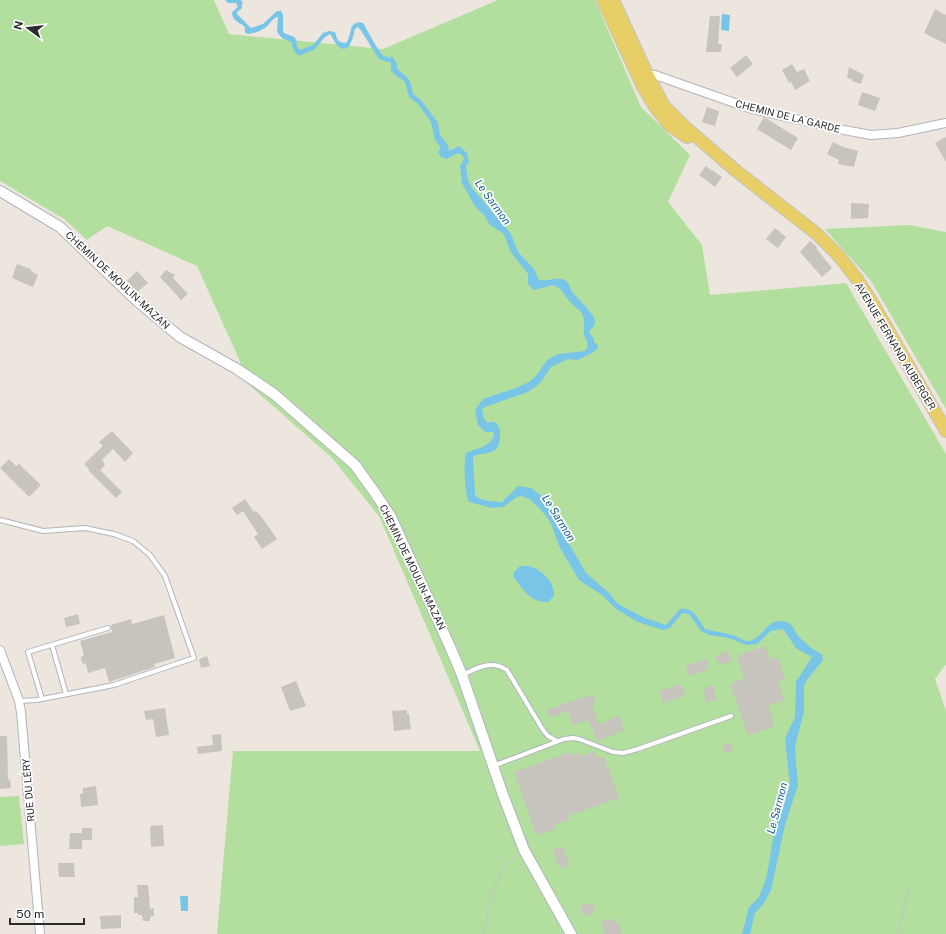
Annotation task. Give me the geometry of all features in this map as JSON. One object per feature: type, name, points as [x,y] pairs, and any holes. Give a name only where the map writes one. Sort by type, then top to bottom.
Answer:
[{"type":"main road","name":"AVENUE FERNAND AUBERGER","points":[[603,0],[643,87],[655,107],[669,125],[734,170],[817,234],[839,256],[857,279],[873,304],[946,430]]},
{"type":"main road","name":"AVENUE FERNAND AUBERGER","points":[[613,0],[647,74],[664,106],[684,126],[734,170]]},
{"type":"street","points":[[613,23],[647,74]]},
{"type":"street","name":"CHEMIN DE LA GARDE","points":[[647,74],[752,109],[871,135],[898,133],[946,123]]},
{"type":"street","name":"CHEMIN DE MOULIN-MAZAN","points":[[0,191],[60,227],[136,300],[180,337],[237,369],[274,394],[355,465],[374,490],[391,517],[462,675],[524,850],[571,934]]},
{"type":"street","name":"RUE DU LÉRY","points":[[0,650],[19,701],[40,934]]},
{"type":"lane","points":[[0,520],[43,531],[85,528],[114,534],[133,541],[150,555],[164,576],[194,658],[114,685],[42,699],[19,701]]},
{"type":"lane","points":[[42,699],[28,652],[108,628]]},
{"type":"lane","points":[[52,645],[66,694]]},
{"type":"lane","points":[[462,675],[475,668],[492,665],[497,665],[507,670],[543,730],[557,742]]},
{"type":"lane","points":[[494,766],[557,742],[573,738],[613,752],[638,749],[731,716]]},
{"type":"path","points":[[484,934],[495,884],[510,862],[524,850]]},
{"type":"path","points":[[898,934],[909,886]]},
{"type":"green space","points":[[0,0],[214,0],[229,34],[383,49],[498,0],[595,0],[641,107],[690,155],[668,202],[702,245],[710,295],[846,283],[946,454],[946,664],[935,679],[946,711],[946,934],[217,934],[233,751],[480,751],[379,516],[332,458],[247,383],[239,359],[197,266],[107,226],[87,240],[64,219],[0,181]]},
{"type":"green space","points":[[909,225],[946,232],[946,409],[871,281],[825,229]]},
{"type":"green space","points":[[19,796],[24,844],[0,846],[0,797]]},
{"type":"water","points":[[225,0],[240,1],[239,3],[242,8],[237,12],[237,14],[251,28],[263,24],[277,11],[281,11],[283,15],[283,32],[295,38],[300,50],[313,45],[323,33],[329,31],[335,32],[338,40],[346,43],[352,26],[358,23],[363,23],[384,57],[386,56],[390,58],[392,56],[397,64],[397,69],[407,77],[411,84],[413,94],[421,100],[436,120],[440,135],[448,145],[449,151],[459,146],[467,153],[469,163],[466,166],[468,180],[472,188],[511,234],[518,252],[535,270],[538,279],[565,280],[573,293],[593,315],[595,322],[589,332],[594,339],[594,342],[598,345],[598,348],[592,353],[578,360],[568,359],[551,367],[540,383],[528,392],[482,409],[484,419],[488,423],[493,422],[499,426],[500,441],[494,451],[475,455],[473,458],[475,495],[484,500],[502,502],[518,486],[531,488],[546,499],[558,520],[561,530],[586,573],[608,592],[618,604],[645,618],[666,625],[680,609],[685,609],[695,614],[705,629],[736,636],[746,641],[756,638],[774,623],[779,621],[786,622],[791,625],[798,636],[805,643],[822,654],[823,660],[804,686],[804,712],[795,751],[798,785],[785,825],[771,890],[764,903],[755,913],[750,934],[742,934],[749,907],[759,897],[766,879],[775,828],[790,785],[785,739],[795,717],[796,682],[812,657],[796,648],[783,629],[771,631],[757,644],[746,645],[729,638],[709,635],[701,631],[689,614],[682,613],[670,628],[663,630],[638,622],[616,609],[602,595],[579,580],[559,546],[552,526],[546,516],[529,499],[522,496],[517,497],[503,507],[492,508],[469,502],[466,493],[465,478],[466,453],[486,445],[494,435],[493,432],[485,432],[478,425],[475,410],[483,399],[529,382],[536,376],[547,360],[558,354],[585,351],[588,345],[584,335],[583,316],[557,287],[553,285],[534,290],[528,284],[528,274],[510,251],[504,234],[490,225],[483,214],[474,205],[462,183],[460,166],[464,159],[462,155],[458,153],[447,159],[441,157],[438,152],[440,146],[435,140],[431,122],[418,104],[409,97],[405,82],[391,70],[391,63],[379,59],[358,27],[355,29],[350,45],[345,49],[337,45],[330,34],[324,38],[315,49],[299,56],[294,51],[291,42],[282,38],[277,32],[278,17],[274,18],[262,30],[249,34],[245,32],[244,26],[233,17],[232,12],[238,7],[236,3],[228,3]]},
{"type":"water","points":[[722,14],[730,15],[729,31],[721,30]]},
{"type":"water","points":[[520,566],[529,566],[534,568],[548,579],[553,587],[554,596],[548,602],[536,600],[520,586],[513,576],[514,572]]},
{"type":"water","points":[[180,896],[188,896],[188,911],[181,911]]},
{"type":"building","points":[[935,9],[946,15],[946,44],[924,33]]},
{"type":"building","points":[[710,16],[720,16],[718,44],[722,44],[721,52],[706,52]]},
{"type":"building","points":[[746,55],[753,64],[737,77],[730,68]]},
{"type":"building","points":[[792,64],[797,72],[804,69],[810,81],[795,90],[791,82],[789,83],[782,70]]},
{"type":"building","points":[[849,67],[864,75],[861,84],[847,78]]},
{"type":"building","points":[[862,92],[880,98],[875,111],[858,105]]},
{"type":"building","points":[[707,107],[719,111],[715,126],[702,122]]},
{"type":"building","points":[[764,117],[798,138],[791,150],[757,129]]},
{"type":"building","points":[[946,137],[946,162],[935,143]]},
{"type":"building","points":[[833,142],[843,147],[858,151],[854,167],[838,164],[839,160],[827,154]]},
{"type":"building","points":[[706,166],[722,177],[715,187],[699,175]]},
{"type":"building","points":[[851,203],[869,204],[868,218],[851,219]]},
{"type":"building","points":[[775,228],[786,237],[778,248],[766,239]]},
{"type":"building","points":[[810,241],[817,247],[816,248],[832,268],[822,277],[800,252]]},
{"type":"building","points":[[17,264],[31,269],[31,271],[38,275],[33,287],[12,278]]},
{"type":"building","points":[[166,270],[175,275],[173,278],[188,294],[181,300],[160,277]]},
{"type":"building","points":[[137,271],[148,283],[137,292],[127,281]]},
{"type":"building","points":[[112,431],[133,453],[125,462],[113,449],[102,460],[105,465],[100,470],[122,492],[116,498],[84,464],[103,446],[99,442]]},
{"type":"building","points":[[9,459],[16,466],[19,464],[41,485],[29,497],[0,468]]},
{"type":"building","points":[[245,499],[254,512],[256,511],[261,516],[277,539],[262,549],[254,537],[258,534],[243,511],[237,515],[232,508]]},
{"type":"building","points":[[78,614],[80,624],[66,627],[64,618]]},
{"type":"building","points":[[164,615],[175,658],[154,664],[155,667],[109,682],[105,668],[88,673],[86,664],[82,663],[81,657],[84,655],[80,641],[112,632],[111,625],[131,619],[132,624]]},
{"type":"building","points":[[765,646],[770,660],[778,657],[785,679],[778,681],[784,700],[768,706],[774,723],[773,727],[748,735],[730,684],[744,679],[737,656]]},
{"type":"building","points":[[728,651],[732,661],[719,665],[715,656]]},
{"type":"building","points":[[207,656],[210,666],[201,668],[199,659]]},
{"type":"building","points":[[706,659],[709,669],[689,676],[686,666]]},
{"type":"building","points":[[296,681],[306,706],[290,711],[281,687]]},
{"type":"building","points":[[681,684],[685,695],[664,703],[659,691]]},
{"type":"building","points":[[713,685],[717,700],[706,702],[703,688]]},
{"type":"building","points":[[593,694],[596,703],[592,705],[599,724],[619,716],[625,730],[597,741],[588,720],[572,725],[568,711],[550,718],[547,710]]},
{"type":"building","points":[[165,708],[169,735],[156,737],[153,719],[146,720],[144,711]]},
{"type":"building","points":[[407,710],[411,729],[394,731],[392,711]]},
{"type":"building","points":[[221,734],[222,751],[198,754],[197,747],[213,745],[212,735]]},
{"type":"building","points":[[0,736],[7,736],[8,780],[10,779],[11,788],[0,789]]},
{"type":"building","points":[[730,742],[733,751],[726,753],[723,745]]},
{"type":"building","points":[[594,751],[597,758],[604,756],[619,798],[568,816],[570,820],[554,825],[555,829],[536,835],[514,772],[571,752],[572,755],[579,753],[580,756]]},
{"type":"building","points":[[96,786],[98,805],[81,807],[80,794],[83,793],[83,788]]},
{"type":"building","points":[[163,825],[164,846],[151,847],[150,826]]},
{"type":"building","points":[[82,828],[92,828],[92,840],[82,840],[82,849],[69,849],[70,833],[82,833]]},
{"type":"building","points":[[562,846],[570,864],[560,868],[552,850]]},
{"type":"building","points":[[58,863],[74,863],[75,877],[59,877]]},
{"type":"building","points":[[137,885],[148,885],[150,909],[154,908],[154,916],[150,917],[150,921],[143,921],[142,915],[134,913],[134,897],[138,897]]},
{"type":"building","points":[[592,903],[595,912],[584,916],[580,906]]},
{"type":"building","points":[[121,915],[121,928],[101,929],[100,916]]},
{"type":"building","points":[[613,918],[615,923],[618,922],[622,934],[605,934],[601,922]]},
{"type":"waterway","name":"Le Sarmon","points":[[230,0],[241,2],[240,8]]}]
